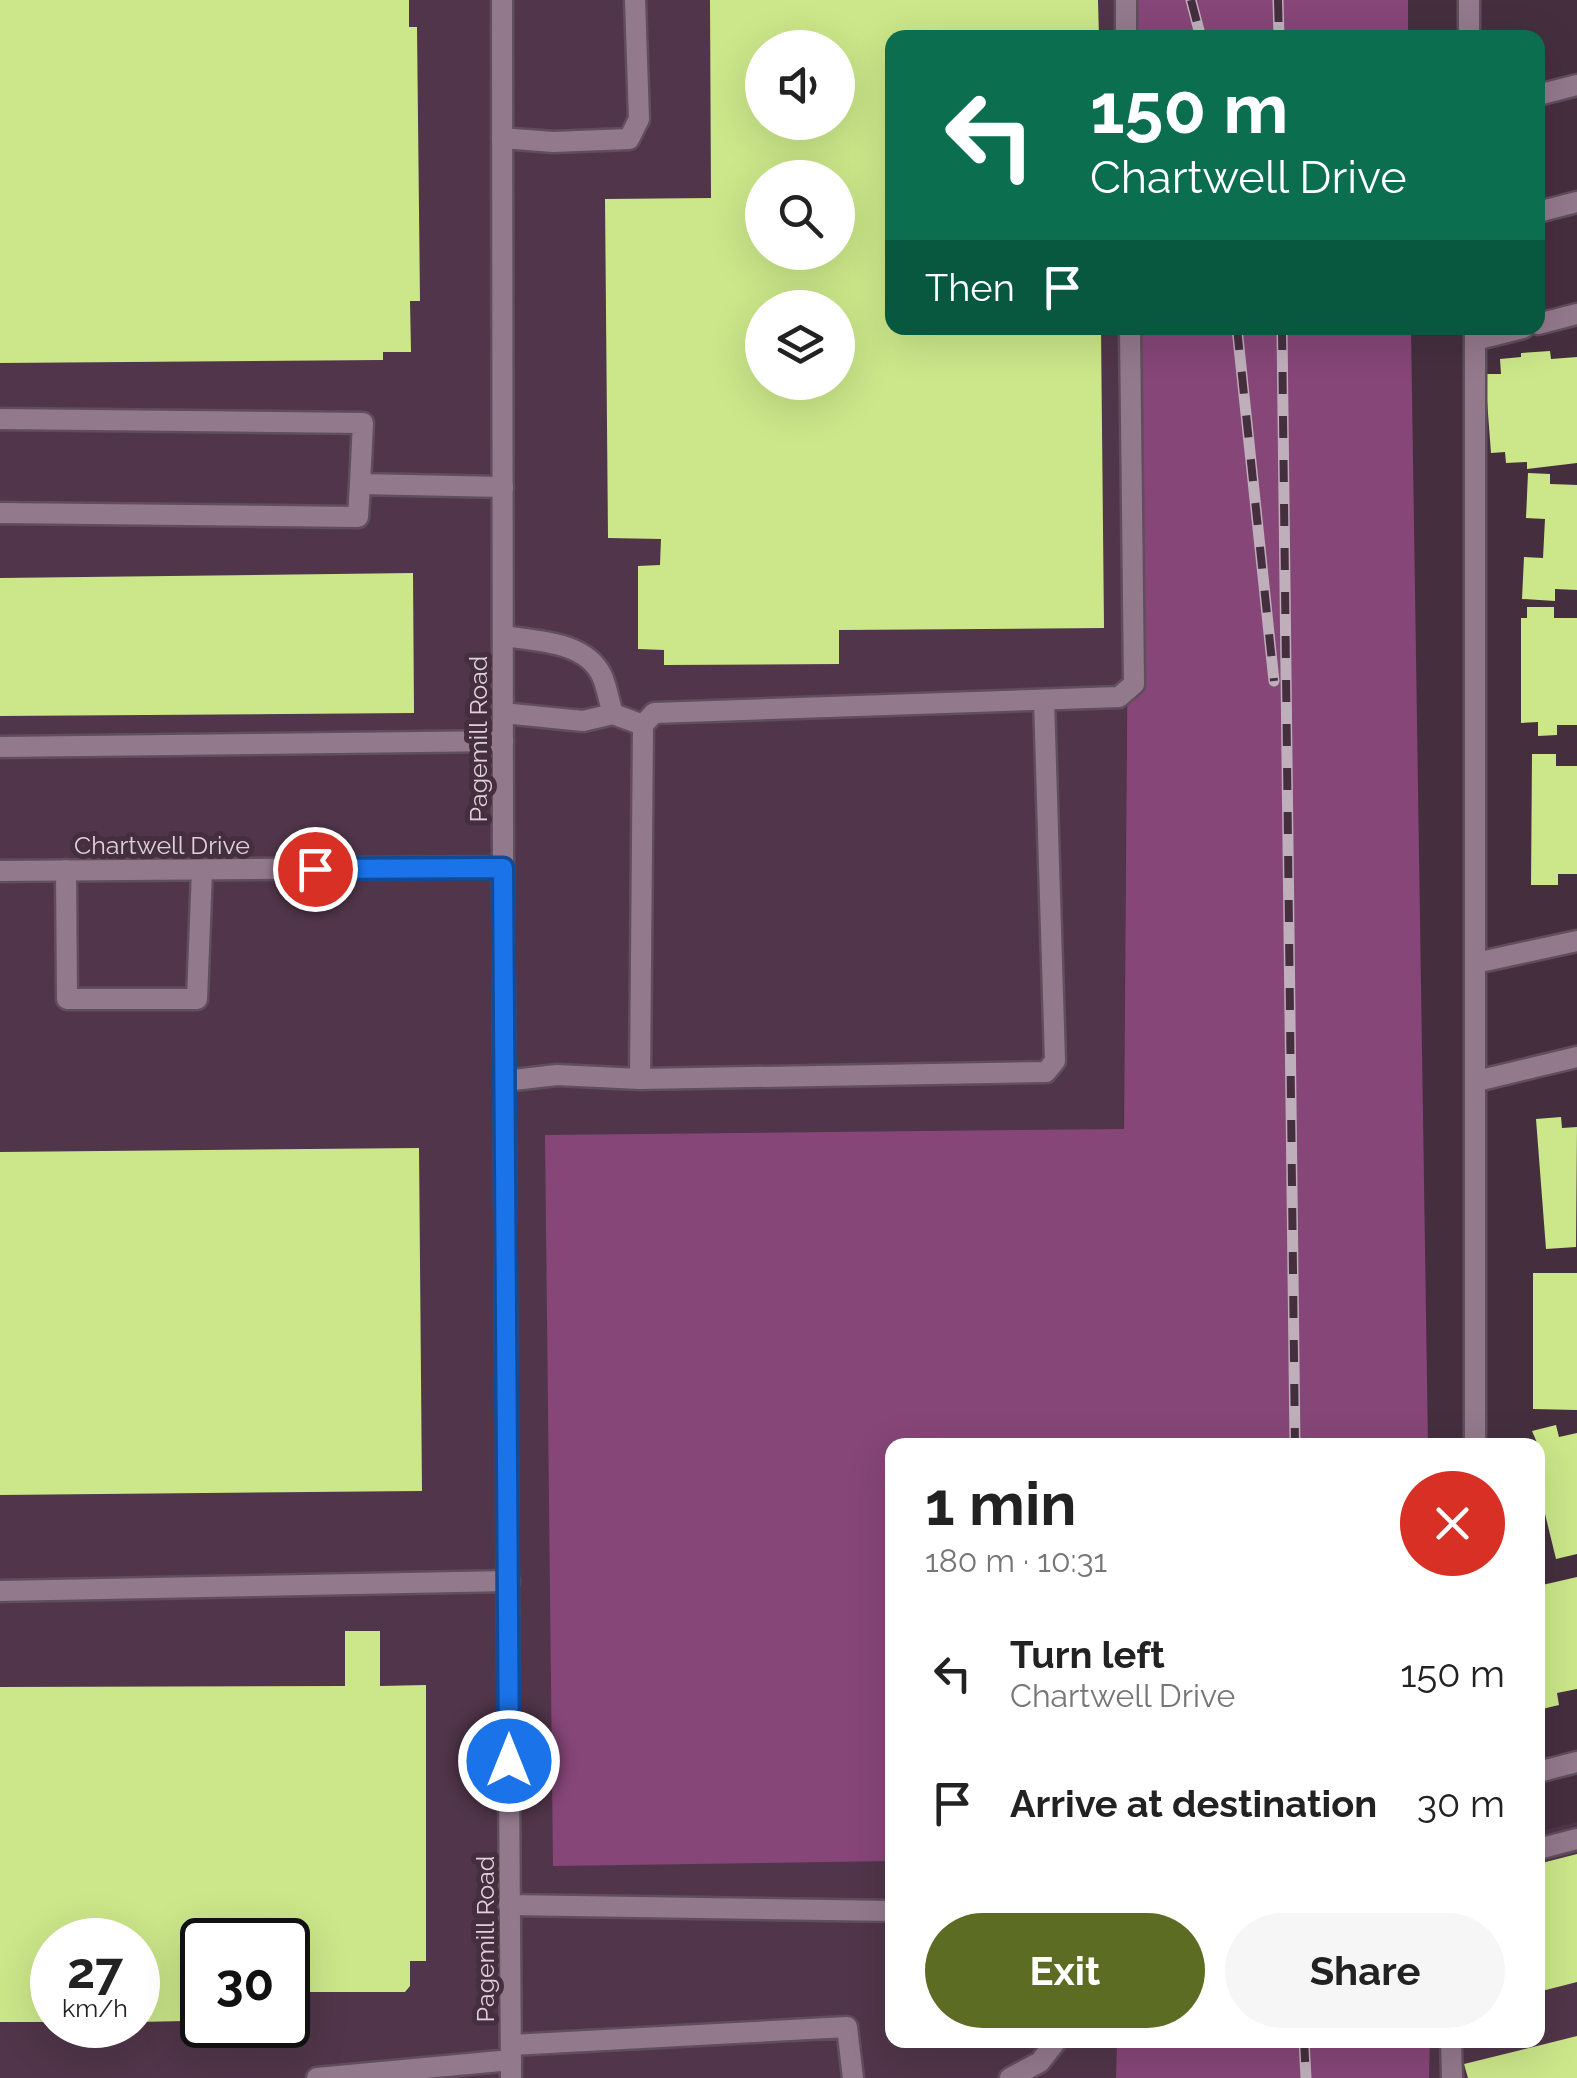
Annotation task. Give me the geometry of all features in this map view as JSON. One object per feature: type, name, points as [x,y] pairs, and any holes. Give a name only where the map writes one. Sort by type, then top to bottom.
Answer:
[{"type":"street","name":"Pagemill Road","points":[[502,0],[511,2061]]},
{"type":"street","points":[[502,138],[553,142],[629,139],[640,119],[635,0]]},
{"type":"street","points":[[1126,0],[1126,30]]},
{"type":"street","points":[[1469,0],[1469,30]]},
{"type":"street","points":[[1545,94],[1577,85]]},
{"type":"street","points":[[1545,210],[1577,202]]},
{"type":"street","points":[[1545,322],[1577,314]]},
{"type":"street","points":[[640,1079],[644,726],[654,713],[1119,696],[1134,684],[1130,335]]},
{"type":"street","points":[[1475,335],[1475,1438]]},
{"type":"street","points":[[0,419],[363,423],[358,517],[0,513]]},
{"type":"street","points":[[360,484],[502,487]]},
{"type":"street","points":[[503,636],[561,645],[588,657],[601,674],[613,714]]},
{"type":"street","points":[[505,1081],[557,1074],[640,1079],[1046,1072],[1055,1062],[1044,700]]},
{"type":"street","points":[[503,713],[583,721],[613,714],[644,726]]},
{"type":"street","points":[[0,746],[503,741]]},
{"type":"street","name":"Chartwell Drive","points":[[0,870],[503,868]]},
{"type":"street","points":[[66,870],[67,999],[197,999],[202,870]]},
{"type":"street","points":[[1476,963],[1577,942]]},
{"type":"street","points":[[1477,1081],[1577,1057]]},
{"type":"street","points":[[0,1591],[509,1581]]},
{"type":"street","points":[[1545,1770],[1577,1762]]},
{"type":"street","points":[[1545,1846],[1577,1839]]},
{"type":"street","points":[[510,1905],[885,1911]]},
{"type":"street","points":[[317,2078],[848,2027],[853,2078]]},
{"type":"street","points":[[1010,2078],[1040,2062],[1051,2048]]},
{"type":"street","points":[[1451,2048],[1452,2078]]},
{"type":"shaded area","points":[[0,0],[1133,0],[1133,30],[885,30],[885,335],[1130,335],[1121,1438],[885,1438],[885,2048],[1117,2048],[1116,2078],[0,2078]]},
{"type":"shaded area","points":[[1133,0],[1408,0],[1408,30],[1133,30]]},
{"type":"shaded area","points":[[1130,335],[1411,335],[1428,1438],[885,1438],[885,1861],[553,1866],[545,1135],[1124,1129]]},
{"type":"shaded area","points":[[1577,1822],[1577,2078],[1429,2078],[1430,2048],[1545,2048],[1545,1830]]},
{"type":"shaded area","points":[[1117,2048],[1430,2048],[1429,2078],[1116,2078]]},
{"type":"building","points":[[0,0],[409,0],[409,27],[417,27],[420,301],[410,301],[411,352],[383,352],[383,360],[0,363]]},
{"type":"building","points":[[710,0],[1098,0],[1099,30],[885,30],[885,335],[1101,335],[1104,628],[839,630],[839,664],[664,665],[664,650],[638,649],[638,566],[660,565],[661,539],[608,538],[605,199],[711,198]]},
{"type":"building","points":[[1550,351],[1551,359],[1577,357],[1577,463],[1527,469],[1527,462],[1506,463],[1505,452],[1491,453],[1485,374],[1501,374],[1500,359]]},
{"type":"building","points":[[1528,473],[1550,474],[1550,484],[1577,485],[1577,590],[1555,589],[1555,601],[1522,599],[1524,557],[1543,558],[1545,519],[1526,518]]},
{"type":"building","points":[[413,573],[414,713],[0,716],[0,578]]},
{"type":"building","points":[[1527,607],[1554,607],[1554,618],[1577,618],[1577,725],[1557,725],[1557,735],[1538,736],[1538,722],[1521,723],[1521,618],[1527,618]]},
{"type":"building","points":[[1532,754],[1556,754],[1556,766],[1577,766],[1577,874],[1558,874],[1558,885],[1531,885]]},
{"type":"building","points":[[1561,1117],[1562,1128],[1577,1127],[1576,1247],[1546,1249],[1536,1119]]},
{"type":"building","points":[[419,1148],[422,1491],[0,1495],[0,1152]]},
{"type":"building","points":[[1533,1273],[1577,1273],[1577,1410],[1533,1409]]},
{"type":"building","points":[[1556,1425],[1559,1437],[1577,1433],[1577,1554],[1556,1559],[1545,1514],[1545,1438],[1535,1438],[1532,1431]]},
{"type":"building","points":[[1577,1577],[1577,1689],[1557,1693],[1559,1705],[1545,1708],[1545,1584]]},
{"type":"building","points":[[345,1631],[380,1631],[380,1686],[426,1685],[426,1961],[410,1961],[410,1986],[405,1992],[310,1992],[310,1918],[180,1918],[180,2021],[160,2022],[160,1918],[30,1918],[30,2022],[0,2022],[0,1687],[345,1686]]},
{"type":"building","points":[[1577,1854],[1577,1982],[1545,1990],[1545,1862]]},
{"type":"building","points":[[1577,2036],[1577,2078],[1468,2078],[1464,2064],[1529,2048],[1545,2048],[1545,2044]]},
{"type":"railway","points":[[1191,0],[1199,30]]},
{"type":"railway","points":[[1278,0],[1279,30]]},
{"type":"railway","points":[[1238,335],[1274,681]]},
{"type":"railway","points":[[1282,335],[1295,1438]]},
{"type":"railway","points":[[1304,2048],[1306,2078]]},
{"type":"route","points":[[315,869],[503,868],[509,1761]]}]
